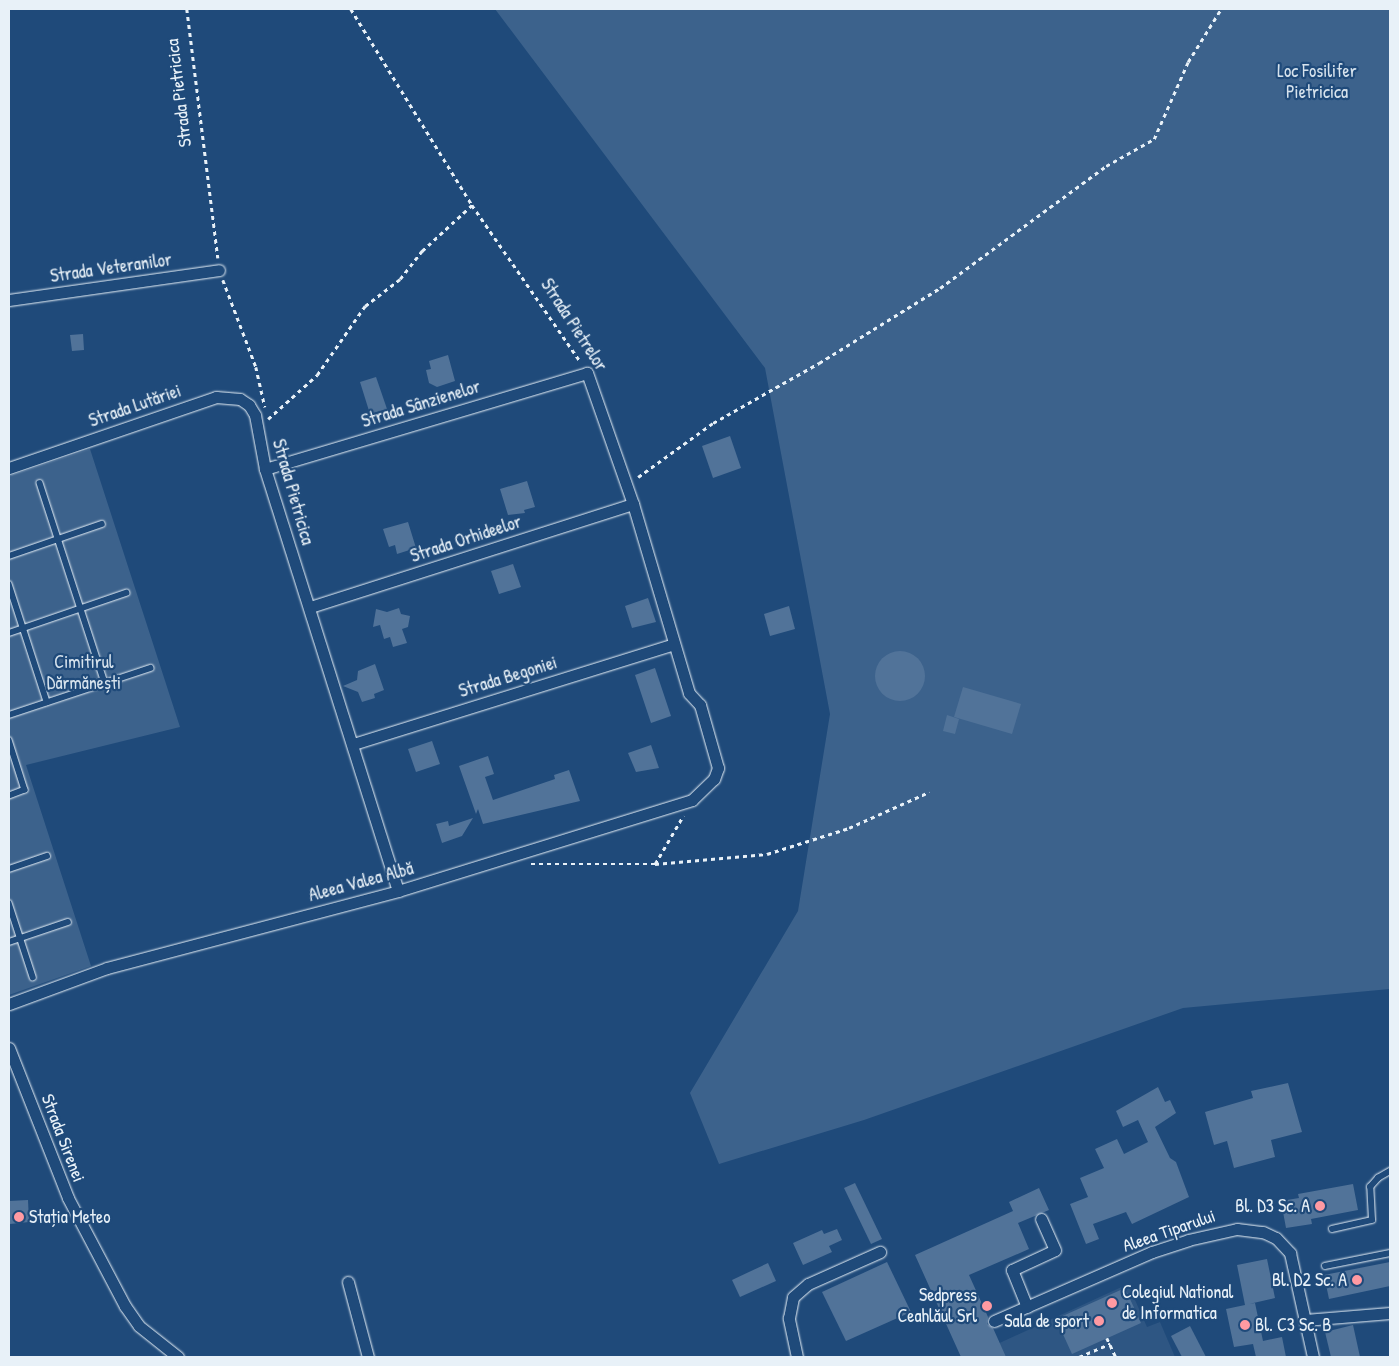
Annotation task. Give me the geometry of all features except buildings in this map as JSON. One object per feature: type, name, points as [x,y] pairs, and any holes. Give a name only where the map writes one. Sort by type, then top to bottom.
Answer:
[{"type":"street","name":"Strada Veteranilor","points":[[9,300],[219,270]]},
{"type":"street","name":"Strada Pietrelor","points":[[588,373],[626,485],[689,692],[700,705],[718,768],[714,779]]},
{"type":"street","name":"Strada Sânzienelor","points":[[265,469],[588,373]]},
{"type":"street","name":"Strada Lutăriei","points":[[9,468],[216,397],[240,399],[249,405],[258,428]]},
{"type":"street","name":"Strada Pietricica","points":[[258,428],[265,469],[398,891]]},
{"type":"street","name":"Strada Orhideelor","points":[[310,607],[632,504]]},
{"type":"street","name":"Strada Begoniei","points":[[353,744],[674,644]]},
{"type":"street","name":"Aleea Valea Albă","points":[[9,1004],[116,966],[398,891],[692,800],[714,779]]},
{"type":"street","name":"Strada Sirenei","points":[[9,1048],[68,1198],[125,1306],[140,1326],[178,1357]]},
{"type":"street","points":[[1027,1307],[1012,1270],[1055,1250],[1041,1219]]},
{"type":"street","name":"Aleea Tiparului","points":[[994,1322],[1152,1252],[1188,1240],[1237,1229],[1276,1238],[1290,1253],[1313,1357]]},
{"type":"street","points":[[797,1357],[789,1318],[793,1297],[808,1284],[880,1252]]},
{"type":"street","points":[[348,1282],[368,1357]]},
{"type":"street","points":[[1305,1320],[1390,1313]]},
{"type":"lane","points":[[40,483],[105,683]]},
{"type":"lane","points":[[9,556],[102,524]]},
{"type":"lane","points":[[9,584],[47,702]]},
{"type":"lane","points":[[9,632],[126,593]]},
{"type":"lane","points":[[9,715],[150,668]]},
{"type":"lane","points":[[9,740],[25,790],[9,796]]},
{"type":"lane","points":[[9,869],[47,856]]},
{"type":"lane","points":[[9,903],[33,977]]},
{"type":"lane","points":[[9,942],[68,922]]},
{"type":"lane","points":[[1332,1229],[1372,1220],[1370,1187],[1378,1178],[1390,1171]]},
{"type":"lane","points":[[1325,1266],[1390,1253]]},
{"type":"path","name":"Strada Pietricica","points":[[187,9],[219,270],[250,349],[265,399],[263,420],[258,428]]},
{"type":"path","name":"Strada Pietrelor","points":[[351,9],[472,205],[588,373]]},
{"type":"path","points":[[626,485],[713,423],[818,364],[940,288],[1106,166],[1154,139],[1188,62],[1221,9]]},
{"type":"path","points":[[258,428],[317,375],[364,306],[400,279],[422,251],[472,205]]},
{"type":"path","points":[[522,864],[655,864],[767,854],[849,828],[929,792]]},
{"type":"path","points":[[655,864],[692,800]]},
{"type":"path","points":[[1107,1338],[1116,1357]]},
{"type":"path","points":[[1079,1357],[1110,1344]]},
{"type":"shaded area","name":"Colegiul National de Informatica","points":[[1128,1284],[1147,1327],[1160,1322],[1175,1357],[969,1357]]},
{"type":"green space","name":"Loc Fosilifer Pietricica","points":[[495,9],[1390,9],[1390,989],[1183,1008],[864,1120],[719,1164],[690,1093],[798,911],[830,714],[765,368]]},
{"type":"green space","name":"Cimitirul Dărmănești","points":[[90,449],[180,727],[26,765],[91,966],[9,995],[9,476]]},
{"type":"place","name":"Bl. D3 Sc. A","points":[[1320,1206]]},
{"type":"place","name":"Stația Meteo","points":[[19,1217]]},
{"type":"place","name":"Bl. D2 Sc. A","points":[[1357,1280]]},
{"type":"place","name":"Colegiul National de Informatica","points":[[1112,1303]]},
{"type":"place","name":"Sedpress Ceahlăul Srl","points":[[987,1306]]},
{"type":"place","name":"Sala de sport","points":[[1099,1321]]},
{"type":"place","name":"Bl. C3 Sc. B","points":[[1245,1325]]}]
